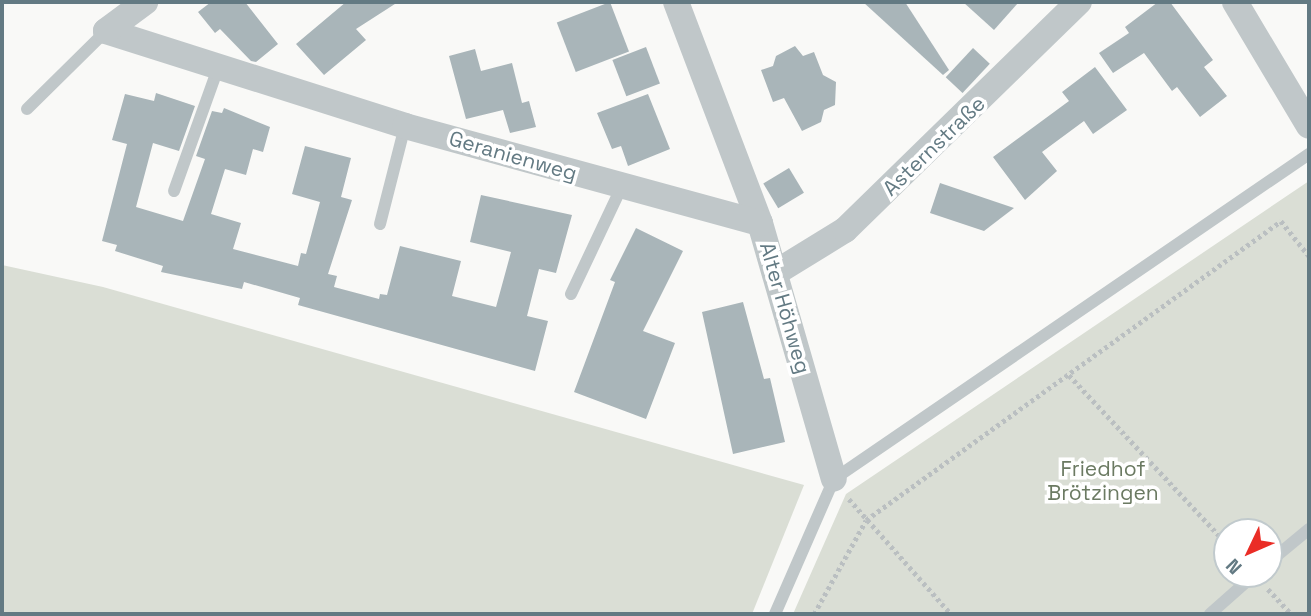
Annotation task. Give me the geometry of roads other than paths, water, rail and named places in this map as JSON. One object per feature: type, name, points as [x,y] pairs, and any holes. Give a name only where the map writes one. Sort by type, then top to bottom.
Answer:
[{"type":"street","points":[[106,31],[145,2]]},
{"type":"street","name":"Alter Höhweg","points":[[676,2],[760,223],[834,479]]},
{"type":"street","name":"Asternstraße","points":[[775,273],[845,230],[1079,2]]},
{"type":"street","points":[[1236,2],[1309,126]]},
{"type":"street","name":"Geranienweg","points":[[106,31],[405,126],[760,223]]},
{"type":"lane","points":[[27,109],[106,31]]},
{"type":"lane","points":[[174,191],[218,68]]},
{"type":"lane","points":[[380,224],[405,126]]},
{"type":"lane","points":[[775,614],[834,479],[1309,154]]},
{"type":"lane","points":[[571,295],[622,187]]},
{"type":"lane","points":[[1283,550],[1309,529]]},
{"type":"lane","points":[[1210,614],[1239,588]]},
{"type":"park label","name":"Friedhof Brötzingen","points":[[1103,481]]}]
